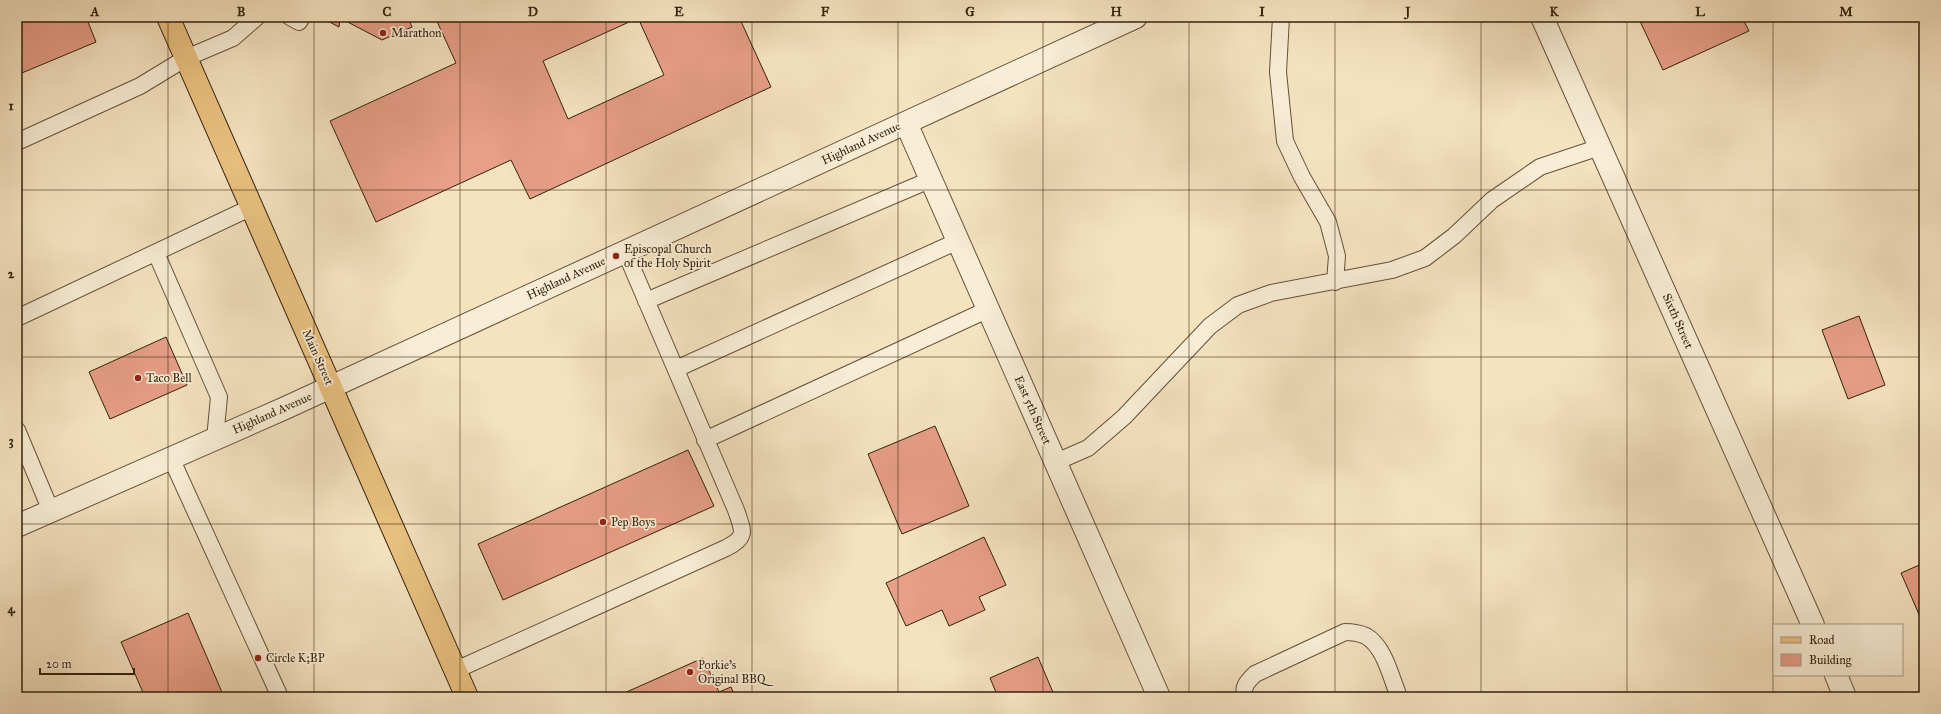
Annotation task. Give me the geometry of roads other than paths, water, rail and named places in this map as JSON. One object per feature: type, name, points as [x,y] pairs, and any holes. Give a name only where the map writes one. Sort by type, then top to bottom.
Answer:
[{"type":"main road","name":"Main Street","points":[[168,17],[467,697]]},
{"type":"street","name":"Highland Avenue","points":[[17,526],[215,439],[1136,17]]},
{"type":"street","name":"Sixth Street","points":[[1542,17],[1813,624]]},
{"type":"street","name":"East 5th Street","points":[[906,123],[932,179],[1159,697]]},
{"type":"street","points":[[1836,676],[1845,697]]},
{"type":"lane","points":[[17,142],[140,86],[186,58],[233,38],[257,17]]},
{"type":"lane","points":[[290,17],[299,22],[302,17]]},
{"type":"lane","points":[[1281,17],[1278,72],[1285,141],[1302,177],[1328,222],[1337,256],[1336,282]]},
{"type":"lane","points":[[1056,462],[1088,448],[1124,417],[1210,326],[1238,305],[1271,293],[1336,282],[1392,270],[1425,258],[1454,236],[1492,200],[1540,167],[1600,147]]},
{"type":"lane","points":[[646,301],[932,179]]},
{"type":"lane","points":[[17,318],[252,208]]},
{"type":"lane","points":[[676,369],[958,240]]},
{"type":"lane","points":[[456,670],[738,542],[741,535],[740,525],[706,440],[625,251]]},
{"type":"lane","points":[[156,254],[219,397],[215,439]]},
{"type":"lane","points":[[706,440],[989,309]]},
{"type":"lane","points":[[17,430],[51,510]]},
{"type":"lane","points":[[171,458],[280,697]]},
{"type":"lane","points":[[1245,697],[1244,692],[1246,683],[1255,674],[1344,632],[1356,633],[1367,637],[1377,647],[1398,697]]},
{"type":"place","name":"Marathon","points":[[383,33]]},
{"type":"place","name":"Episcopal Church of the Holy Spirit","points":[[616,256]]},
{"type":"place","name":"Taco Bell","points":[[138,378]]},
{"type":"place","name":"Pep Boys","points":[[603,522]]},
{"type":"place","name":"Circle K;BP","points":[[258,658]]},
{"type":"place","name":"Porkie's Original BBQ","points":[[690,672]]}]
